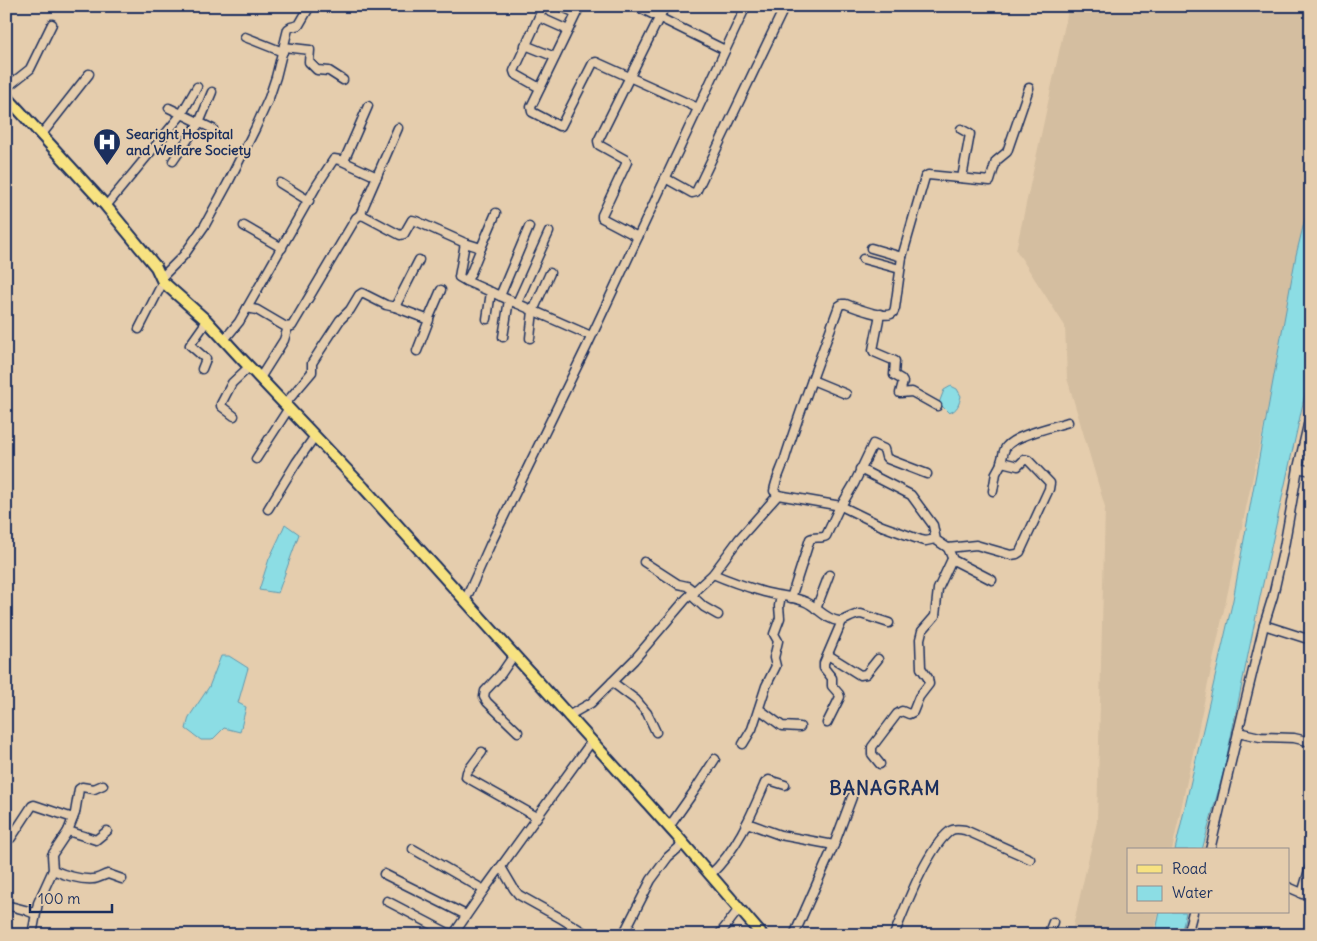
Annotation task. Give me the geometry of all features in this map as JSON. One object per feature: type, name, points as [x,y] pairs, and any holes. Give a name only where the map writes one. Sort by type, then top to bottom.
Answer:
[{"type":"main road","points":[[6,96],[106,206],[156,267],[163,280],[207,321],[364,488],[669,827],[762,935]]},
{"type":"street","points":[[139,329],[163,280],[184,255],[205,225],[228,183],[269,98],[288,30],[299,25],[310,6]]},
{"type":"street","points":[[540,88],[514,73],[514,68],[544,6]]},
{"type":"street","points":[[560,6],[578,10],[531,110],[560,126],[595,62],[698,108]]},
{"type":"street","points":[[636,6],[725,50]]},
{"type":"street","points":[[638,237],[602,218],[627,162],[598,142],[665,6]]},
{"type":"street","points":[[465,601],[494,536],[591,336],[746,6]]},
{"type":"street","points":[[665,178],[692,193],[696,192],[785,6]]},
{"type":"street","points":[[539,17],[568,30]]},
{"type":"street","points":[[6,88],[30,69],[52,24]]},
{"type":"street","points":[[245,38],[283,49],[310,50],[309,62],[317,70],[329,71],[343,80]]},
{"type":"street","points":[[525,45],[555,57]]},
{"type":"street","points":[[42,134],[89,74]]},
{"type":"street","points":[[106,206],[181,115],[197,87]]},
{"type":"street","points":[[992,580],[952,559],[948,548],[935,539],[921,540],[882,526],[841,506],[778,495],[774,492],[840,305],[846,304],[880,314],[890,314],[894,311],[902,257],[926,176],[990,180],[996,161],[1007,152],[1029,88]]},
{"type":"street","points":[[173,161],[198,122],[212,92]]},
{"type":"street","points":[[344,161],[368,106]]},
{"type":"street","points":[[169,108],[213,129]]},
{"type":"street","points":[[260,378],[284,340],[288,327],[292,326],[356,218],[360,215],[398,128]]},
{"type":"street","points":[[961,129],[970,134],[962,178]]},
{"type":"street","points":[[224,340],[239,322],[331,162],[336,158],[377,177]]},
{"type":"street","points":[[280,183],[309,201]]},
{"type":"street","points":[[466,281],[496,214]]},
{"type":"street","points":[[360,215],[400,235],[404,234],[412,220],[416,220],[465,243],[481,248]]},
{"type":"street","points":[[244,226],[282,248]]},
{"type":"street","points":[[500,296],[530,226]]},
{"type":"street","points":[[517,303],[548,232]]},
{"type":"street","points":[[465,243],[459,278],[591,336]]},
{"type":"street","points":[[871,248],[902,257]]},
{"type":"street","points":[[863,259],[900,269]]},
{"type":"street","points":[[395,307],[419,260]]},
{"type":"street","points":[[530,338],[533,311],[550,273]]},
{"type":"street","points":[[417,351],[441,290]]},
{"type":"street","points":[[487,319],[491,292]]},
{"type":"street","points":[[256,459],[287,406],[312,372],[312,363],[340,320],[352,308],[360,294],[362,293],[386,305],[428,320]]},
{"type":"street","points":[[503,337],[509,300]]},
{"type":"street","points":[[247,308],[257,310],[288,327]]},
{"type":"street","points":[[880,314],[874,352],[895,361],[894,375],[903,382],[901,393],[912,392],[937,406]]},
{"type":"street","points":[[202,369],[206,359],[190,346],[207,321]]},
{"type":"street","points":[[234,416],[221,404],[232,383],[249,367]]},
{"type":"street","points":[[812,380],[846,394]]},
{"type":"street","points":[[1210,848],[1264,625],[1273,596],[1311,412]]},
{"type":"street","points":[[994,491],[996,473],[1002,462],[1004,451],[1010,444],[1020,437],[1068,422]]},
{"type":"street","points":[[268,509],[315,436]]},
{"type":"street","points":[[791,598],[810,538],[823,538],[826,536],[873,444],[885,450],[888,459],[927,474]]},
{"type":"street","points":[[948,548],[976,545],[1015,555],[1022,549],[1050,483],[1028,460],[1025,460],[1018,466],[1002,462]]},
{"type":"street","points":[[1298,468],[1311,471]]},
{"type":"street","points":[[860,469],[910,495],[934,525],[935,539]]},
{"type":"street","points":[[568,716],[591,704],[634,660],[657,632],[713,574],[739,539],[778,495]]},
{"type":"street","points":[[880,764],[872,754],[872,747],[896,714],[912,712],[929,684],[928,678],[921,668],[920,639],[922,631],[935,616],[938,589],[952,559]]},
{"type":"street","points":[[644,562],[678,584],[689,587],[704,607],[718,615]]},
{"type":"street","points":[[713,574],[730,581],[807,603],[825,615],[842,621]]},
{"type":"street","points":[[816,609],[829,575]]},
{"type":"street","points":[[744,744],[752,730],[766,686],[776,666],[774,658],[778,641],[774,631],[780,618],[779,606],[781,596]]},
{"type":"street","points":[[827,723],[840,697],[832,686],[832,678],[824,668],[842,621],[861,614],[889,623]]},
{"type":"street","points":[[1264,625],[1311,640]]},
{"type":"street","points":[[514,655],[501,674],[485,691],[484,697],[518,732]]},
{"type":"street","points":[[828,655],[863,676],[878,658]]},
{"type":"street","points":[[612,682],[636,700],[647,713],[656,732]]},
{"type":"street","points":[[759,708],[782,726],[800,728]]},
{"type":"street","points":[[1238,732],[1260,737],[1294,738],[1311,742]]},
{"type":"street","points":[[387,901],[453,935],[592,741]]},
{"type":"street","points":[[482,752],[467,772],[466,778],[537,817]]},
{"type":"street","points":[[669,827],[715,759]]},
{"type":"street","points":[[710,876],[744,832],[765,783],[769,780],[786,785]]},
{"type":"street","points":[[32,935],[38,903],[53,870],[52,855],[68,831],[73,818],[79,789],[82,787],[97,788],[103,785]]},
{"type":"street","points":[[794,935],[834,846],[852,797]]},
{"type":"street","points":[[11,838],[34,805],[73,818]]},
{"type":"street","points":[[747,823],[780,835],[834,846]]},
{"type":"street","points":[[894,935],[907,902],[929,859],[951,830],[958,828],[965,830],[1030,859]]},
{"type":"street","points":[[68,831],[96,840],[107,831]]},
{"type":"street","points":[[623,935],[651,880],[668,857],[683,844]]},
{"type":"street","points":[[413,849],[484,890]]},
{"type":"street","points":[[1302,894],[1311,862]]},
{"type":"street","points":[[501,867],[519,896],[588,935]]},
{"type":"street","points":[[53,870],[65,875],[89,879],[108,874],[122,879]]},
{"type":"street","points":[[384,874],[466,915]]},
{"type":"street","points":[[1290,888],[1311,897]]},
{"type":"street","points":[[6,905],[35,914]]},
{"type":"street","points":[[719,935],[740,909]]},
{"type":"street","points":[[1187,935],[1192,914]]},
{"type":"street","points":[[1048,935],[1053,922]]},
{"type":"shaded area","points":[[1069,6],[1311,6],[1311,208],[1172,848],[1127,848],[1127,914],[1158,914],[1153,935],[1071,935],[1097,822],[1105,507],[1067,378],[1065,326],[1016,250]]},
{"type":"water","points":[[1311,195],[1311,367],[1224,770],[1203,848],[1175,848],[1233,600],[1296,255]]},
{"type":"water","points":[[951,386],[957,389],[961,396],[959,404],[949,413],[939,403],[944,390]]},
{"type":"water","points":[[285,524],[299,534],[278,593],[259,590],[269,559]]},
{"type":"water","points":[[221,656],[229,656],[248,668],[238,703],[246,707],[240,732],[224,728],[212,740],[201,740],[186,729],[189,717],[209,687]]},
{"type":"water","points":[[1160,914],[1186,914],[1181,935],[1155,935]]},
{"type":"place","name":"Searight Hospital and Welfare Society","points":[[107,166]]},
{"type":"district","name":"BANAGRAM","points":[[885,788]]}]
